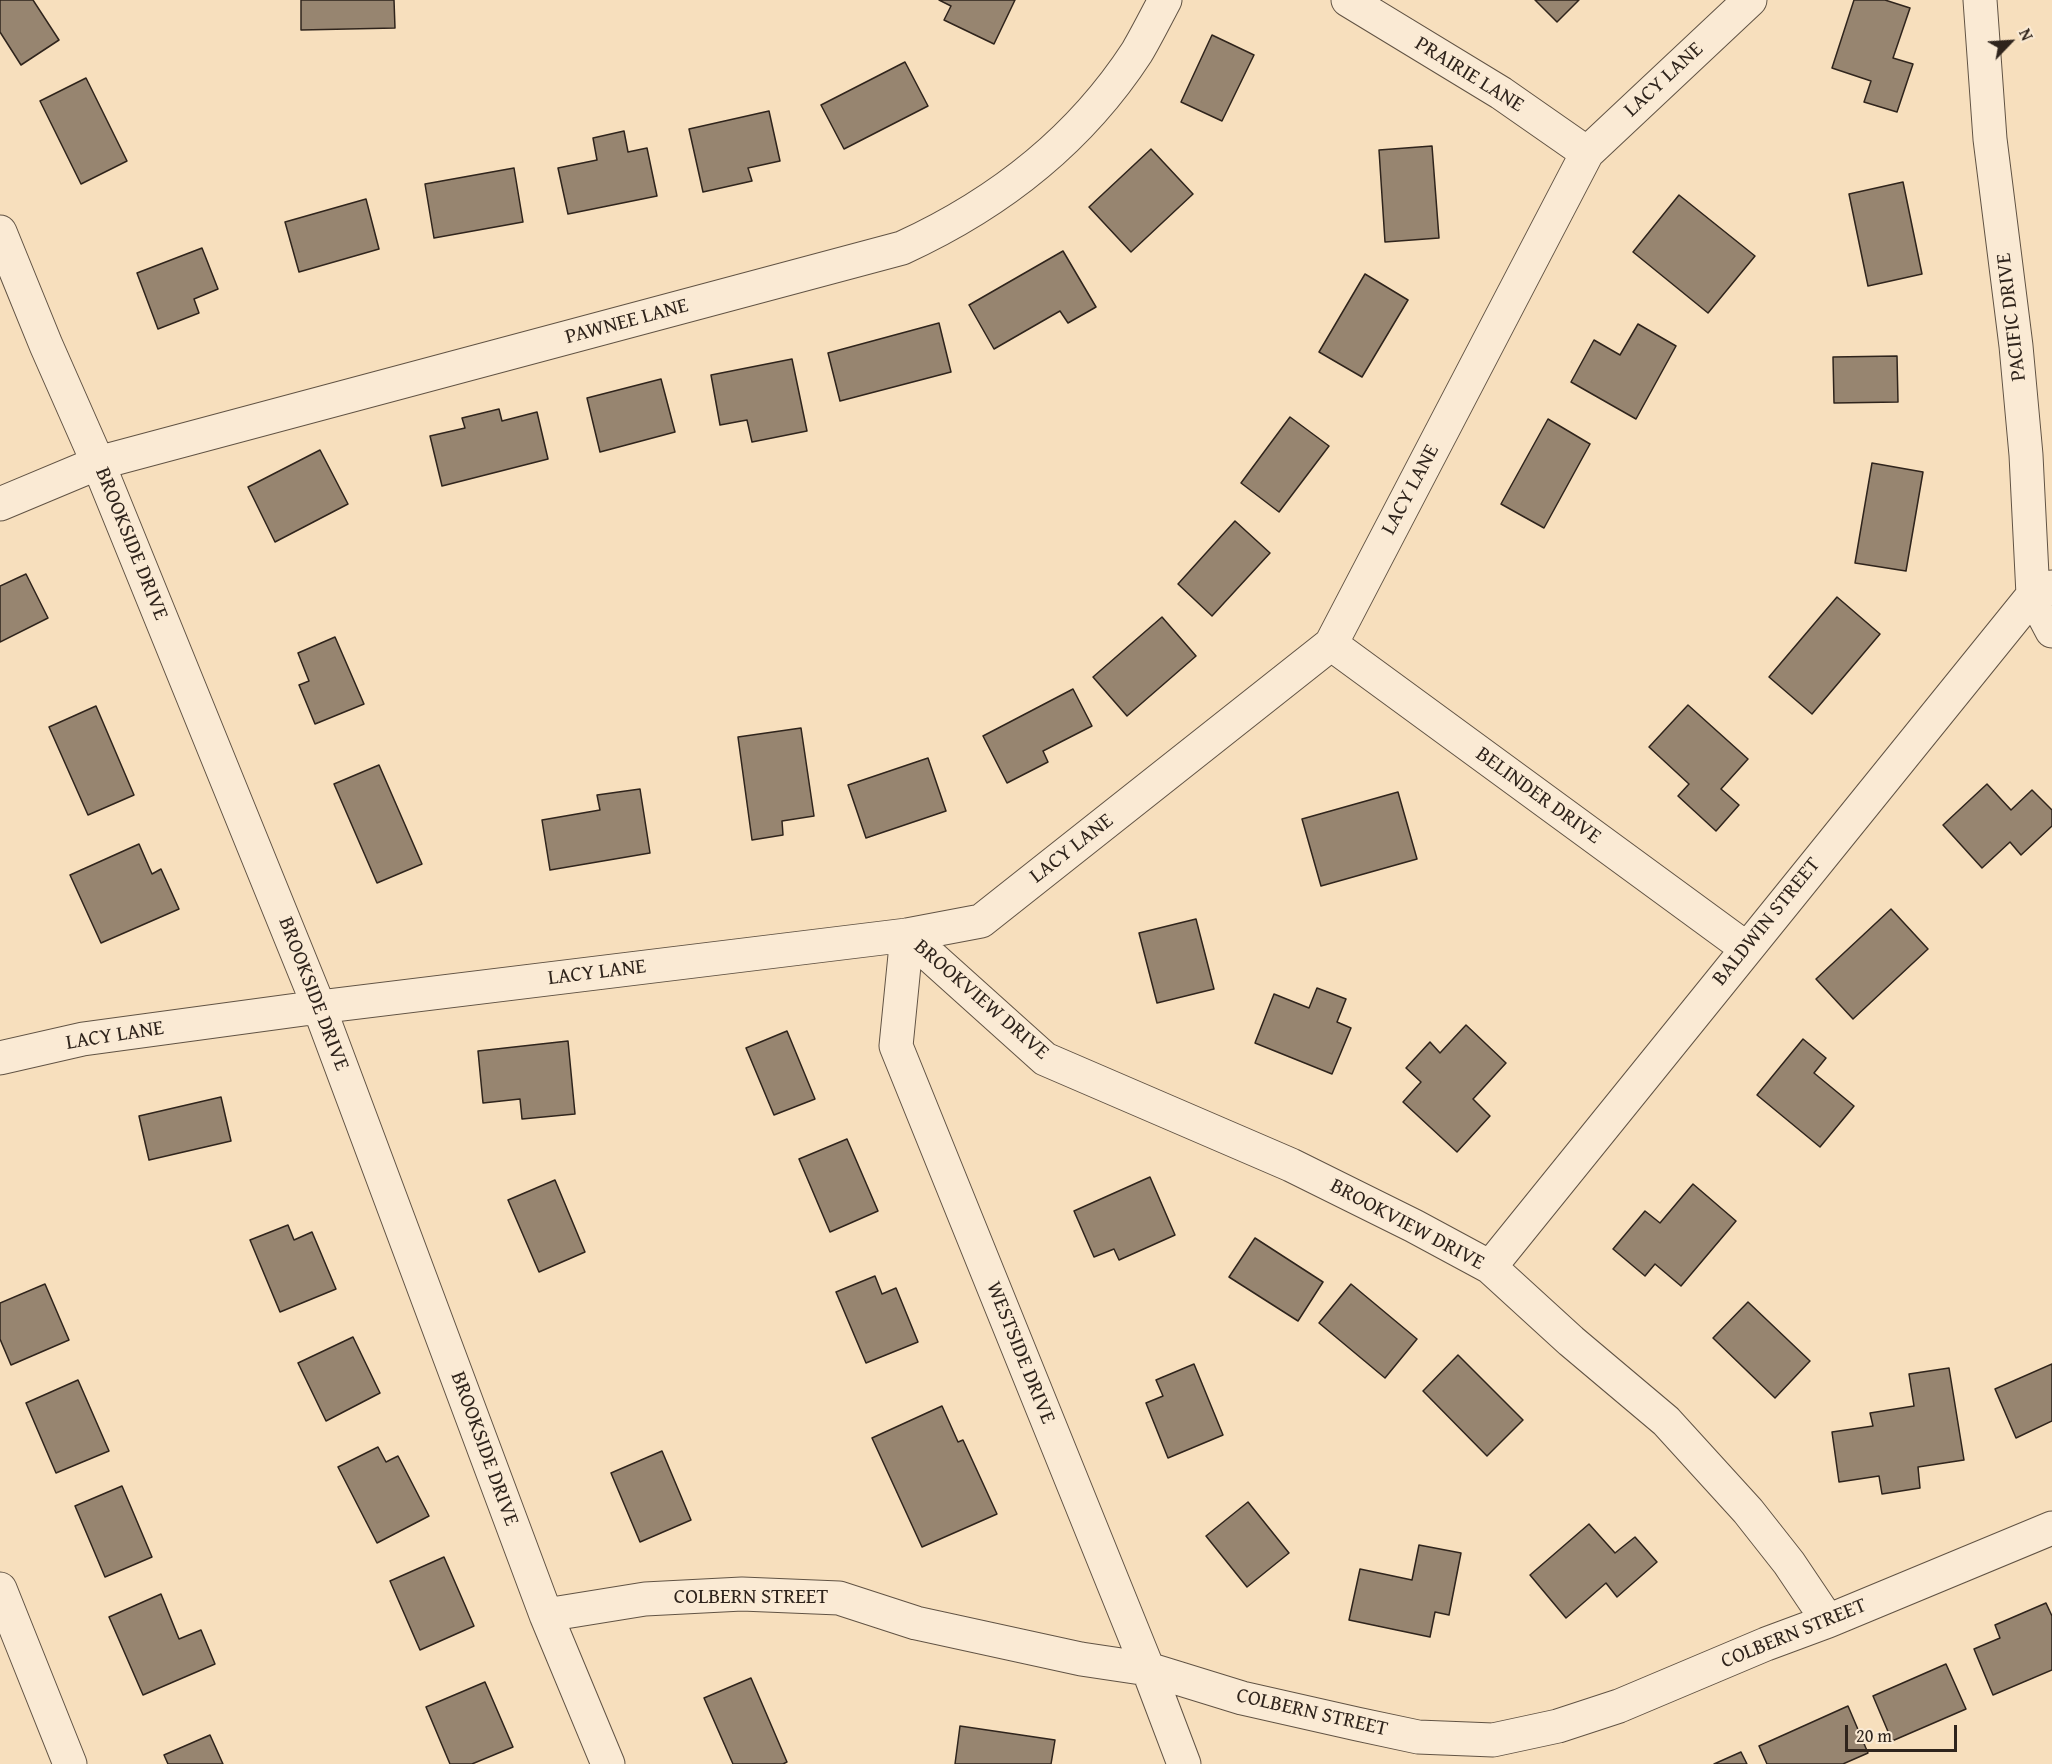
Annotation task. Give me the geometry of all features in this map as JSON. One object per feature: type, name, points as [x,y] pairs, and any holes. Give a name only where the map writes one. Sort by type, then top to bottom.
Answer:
[{"type":"street","name":"PAWNEE LANE","points":[[0,504],[98,463],[902,248],[936,233],[998,196],[1055,150],[1099,103],[1137,52],[1165,0]]},
{"type":"street","name":"PRAIRIE LANE","points":[[1348,0],[1501,93],[1587,153]]},
{"type":"street","name":"LACY LANE","points":[[0,1059],[84,1039],[319,1007],[907,935],[981,921],[1331,644],[1587,153],[1750,0]]},
{"type":"street","name":"PACIFIC DRIVE","points":[[1980,0],[1990,139],[2016,346],[2026,455],[2042,591],[2052,631]]},
{"type":"street","name":"BROOKSIDE DRIVE","points":[[0,232],[45,345],[98,463],[319,1007],[546,1615],[608,1764]]},
{"type":"street","name":"BALDWIN STREET","points":[[1490,1267],[1746,948],[2042,591]]},
{"type":"street","name":"BELINDER DRIVE","points":[[1331,644],[1746,948]]},
{"type":"street","name":"BROOKVIEW DRIVE","points":[[907,935],[1045,1059],[1291,1165],[1414,1226],[1490,1267],[1571,1341],[1666,1421],[1748,1511],[1828,1621]]},
{"type":"street","name":"WESTSIDE DRIVE","points":[[907,935],[896,1046],[1148,1669],[1184,1764]]},
{"type":"street","name":"COLBERN STREET","points":[[546,1615],[645,1599],[742,1594],[839,1598],[916,1623],[1081,1659],[1148,1669],[1242,1698],[1418,1737],[1493,1740],[1558,1726],[1619,1706],[2052,1528]]},
{"type":"street","points":[[0,1589],[70,1764]]},
{"type":"building","points":[[0,0],[33,0],[59,40],[21,65],[0,32]]},
{"type":"building","points":[[301,0],[394,0],[395,28],[301,30]]},
{"type":"building","points":[[939,0],[1015,0],[994,44],[944,20],[951,6]]},
{"type":"building","points":[[1535,0],[1579,0],[1557,22]]},
{"type":"building","points":[[1854,0],[1885,0],[1910,8],[1893,58],[1913,64],[1897,112],[1864,102],[1871,81],[1832,68]]},
{"type":"building","points":[[1212,35],[1254,55],[1222,121],[1181,102]]},
{"type":"building","points":[[905,62],[928,106],[844,149],[821,105]]},
{"type":"building","points":[[86,78],[127,161],[81,184],[40,101]]},
{"type":"building","points":[[769,111],[780,161],[748,168],[752,181],[703,192],[689,129]]},
{"type":"building","points":[[624,131],[628,152],[647,148],[657,196],[568,214],[558,168],[597,160],[593,138]]},
{"type":"building","points":[[1432,146],[1439,238],[1385,242],[1379,150]]},
{"type":"building","points":[[1151,149],[1193,194],[1131,252],[1089,207]]},
{"type":"building","points":[[514,168],[523,222],[434,238],[425,184]]},
{"type":"building","points":[[1903,182],[1922,274],[1868,286],[1849,194]]},
{"type":"building","points":[[1679,195],[1755,256],[1708,313],[1633,252]]},
{"type":"building","points":[[366,199],[379,249],[299,272],[285,222]]},
{"type":"building","points":[[202,248],[218,289],[194,299],[199,313],[158,329],[137,273]]},
{"type":"building","points":[[1063,251],[1096,307],[1068,323],[1060,311],[994,349],[969,305]]},
{"type":"building","points":[[1365,274],[1408,300],[1362,377],[1319,352]]},
{"type":"building","points":[[939,323],[951,372],[840,401],[828,353]]},
{"type":"building","points":[[1638,324],[1676,346],[1636,419],[1571,382],[1594,340],[1620,355]]},
{"type":"building","points":[[1897,356],[1898,402],[1834,403],[1833,357]]},
{"type":"building","points":[[792,359],[807,431],[752,442],[747,420],[720,425],[711,375]]},
{"type":"building","points":[[661,379],[675,432],[600,452],[587,398]]},
{"type":"building","points":[[499,409],[502,421],[537,412],[548,459],[442,486],[430,436],[465,428],[462,418]]},
{"type":"building","points":[[1290,417],[1329,446],[1279,512],[1241,483]]},
{"type":"building","points":[[1548,419],[1590,444],[1544,528],[1501,504]]},
{"type":"building","points":[[320,450],[348,504],[275,542],[248,487]]},
{"type":"building","points":[[1872,463],[1923,472],[1906,571],[1855,563]]},
{"type":"building","points":[[1235,521],[1270,553],[1212,616],[1178,584]]},
{"type":"building","points":[[26,574],[48,618],[0,642],[0,586]]},
{"type":"building","points":[[1837,597],[1880,634],[1812,714],[1769,677]]},
{"type":"building","points":[[1162,617],[1196,656],[1127,716],[1093,677]]},
{"type":"building","points":[[335,637],[364,704],[315,724],[299,685],[309,681],[298,653]]},
{"type":"building","points":[[1073,689],[1092,726],[1043,751],[1048,762],[1007,783],[983,736]]},
{"type":"building","points":[[1688,705],[1748,759],[1721,789],[1739,805],[1716,831],[1678,796],[1689,784],[1649,747]]},
{"type":"building","points":[[96,706],[134,795],[88,815],[49,727]]},
{"type":"building","points":[[801,728],[814,816],[782,821],[783,835],[752,840],[738,737]]},
{"type":"building","points":[[928,758],[946,811],[866,838],[848,785]]},
{"type":"building","points":[[379,765],[422,864],[377,883],[334,784]]},
{"type":"building","points":[[1987,784],[2011,810],[2032,790],[2052,810],[2052,826],[2021,855],[2010,842],[1982,868],[1943,825]]},
{"type":"building","points":[[640,789],[650,853],[550,870],[542,820],[600,810],[597,795]]},
{"type":"building","points":[[1398,792],[1417,859],[1321,886],[1302,819]]},
{"type":"building","points":[[139,844],[152,874],[161,869],[179,909],[101,943],[70,875]]},
{"type":"building","points":[[1891,909],[1928,949],[1853,1019],[1816,979]]},
{"type":"building","points":[[1196,919],[1214,989],[1157,1003],[1139,933]]},
{"type":"building","points":[[1317,988],[1346,999],[1337,1022],[1351,1028],[1332,1074],[1255,1043],[1274,994],[1309,1008]]},
{"type":"building","points":[[1466,1025],[1506,1063],[1473,1099],[1490,1116],[1457,1152],[1403,1102],[1421,1082],[1406,1068],[1430,1042],[1440,1053]]},
{"type":"building","points":[[787,1031],[815,1099],[774,1115],[746,1048]]},
{"type":"building","points":[[1803,1039],[1826,1058],[1814,1073],[1854,1106],[1820,1147],[1757,1095]]},
{"type":"building","points":[[568,1041],[575,1114],[522,1119],[520,1099],[483,1103],[478,1051]]},
{"type":"building","points":[[221,1097],[231,1141],[149,1160],[139,1116]]},
{"type":"building","points":[[847,1139],[878,1211],[830,1232],[799,1159]]},
{"type":"building","points":[[1150,1177],[1175,1235],[1119,1260],[1114,1249],[1094,1257],[1074,1211]]},
{"type":"building","points":[[555,1180],[585,1252],[539,1272],[508,1200]]},
{"type":"building","points":[[1693,1184],[1736,1221],[1681,1286],[1655,1264],[1645,1276],[1613,1249],[1645,1211],[1660,1223]]},
{"type":"building","points":[[288,1225],[294,1240],[312,1232],[336,1289],[280,1312],[250,1240]]},
{"type":"building","points":[[1255,1238],[1323,1282],[1298,1321],[1229,1277]]},
{"type":"building","points":[[875,1276],[882,1294],[896,1288],[918,1342],[866,1363],[836,1292]]},
{"type":"building","points":[[45,1284],[69,1340],[11,1365],[0,1339],[0,1303]]},
{"type":"building","points":[[1351,1284],[1417,1339],[1385,1378],[1319,1323]]},
{"type":"building","points":[[1748,1302],[1810,1361],[1775,1398],[1713,1338]]},
{"type":"building","points":[[353,1337],[380,1393],[326,1421],[298,1363]]},
{"type":"building","points":[[1458,1355],[1523,1420],[1487,1456],[1423,1391]]},
{"type":"building","points":[[1194,1364],[1223,1435],[1168,1458],[1146,1403],[1163,1396],[1156,1380]]},
{"type":"building","points":[[2052,1364],[2052,1421],[2016,1438],[1995,1389]]},
{"type":"building","points":[[1949,1368],[1964,1460],[1918,1467],[1920,1488],[1882,1494],[1879,1476],[1839,1482],[1832,1432],[1873,1426],[1870,1413],[1914,1406],[1909,1374]]},
{"type":"building","points":[[78,1380],[109,1451],[56,1473],[26,1403]]},
{"type":"building","points":[[942,1406],[958,1442],[963,1440],[997,1514],[922,1547],[872,1438]]},
{"type":"building","points":[[378,1447],[386,1462],[398,1456],[429,1516],[377,1543],[338,1467]]},
{"type":"building","points":[[662,1451],[691,1520],[640,1542],[611,1473]]},
{"type":"building","points":[[122,1486],[152,1557],[105,1577],[75,1506]]},
{"type":"building","points":[[1248,1502],[1289,1553],[1247,1587],[1206,1536]]},
{"type":"building","points":[[1589,1524],[1615,1553],[1635,1537],[1657,1562],[1617,1597],[1606,1583],[1566,1618],[1530,1575]]},
{"type":"building","points":[[1419,1545],[1461,1553],[1449,1615],[1435,1612],[1430,1637],[1349,1620],[1360,1569],[1412,1580]]},
{"type":"building","points":[[444,1557],[474,1626],[420,1650],[390,1581]]},
{"type":"building","points":[[161,1594],[179,1639],[201,1630],[215,1664],[143,1695],[109,1617]]},
{"type":"building","points":[[2046,1603],[2052,1616],[2052,1670],[1993,1695],[1974,1649],[2000,1638],[1995,1625]]},
{"type":"building","points":[[1946,1664],[1966,1709],[1892,1741],[1873,1696]]},
{"type":"building","points":[[751,1678],[787,1762],[783,1764],[733,1764],[704,1698]]},
{"type":"building","points":[[485,1682],[513,1747],[472,1764],[450,1764],[426,1707]]},
{"type":"building","points":[[1848,1706],[1868,1753],[1843,1764],[1767,1764],[1759,1746]]},
{"type":"building","points":[[960,1726],[1055,1740],[1051,1764],[955,1764]]},
{"type":"building","points":[[210,1735],[223,1764],[168,1764],[164,1755]]},
{"type":"building","points":[[1741,1752],[1747,1764],[1714,1764]]}]
